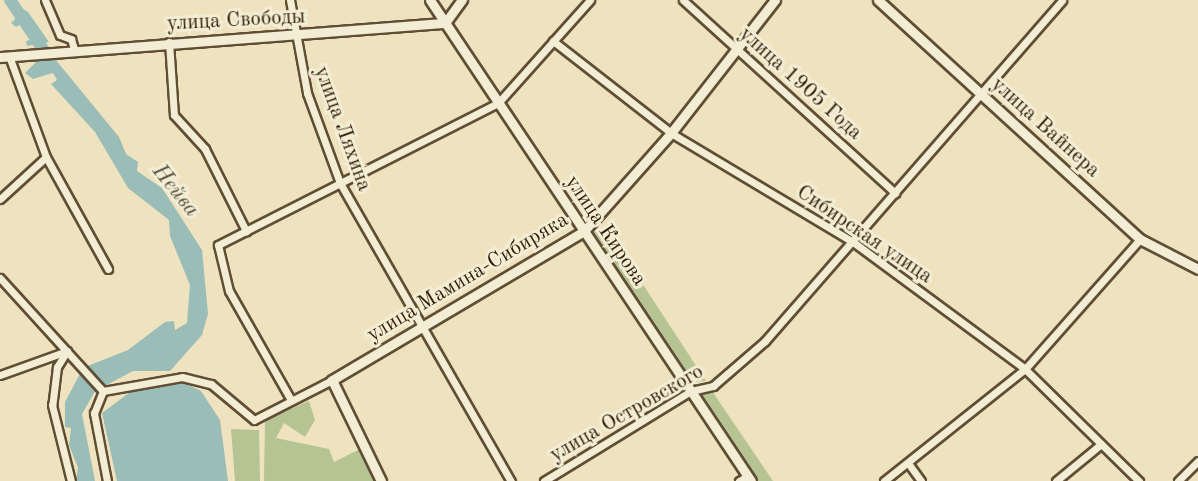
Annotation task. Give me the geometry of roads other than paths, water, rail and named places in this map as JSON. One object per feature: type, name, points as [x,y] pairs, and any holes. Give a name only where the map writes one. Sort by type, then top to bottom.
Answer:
[{"type":"street","points":[[45,0],[60,35],[71,39],[70,49]]},
{"type":"street","name":"улица Ляхина","points":[[290,0],[294,38],[340,183],[511,481]]},
{"type":"street","name":"улица Кирова","points":[[430,0],[750,478]]},
{"type":"street","points":[[445,23],[462,0]]},
{"type":"street","points":[[291,400],[229,291],[218,245],[498,103],[590,0]]},
{"type":"street","name":"улица 1905 Года","points":[[683,0],[895,193]]},
{"type":"street","name":"улица Мамина-Сибиряка","points":[[104,391],[182,376],[211,384],[254,420],[332,380],[584,231],[672,133],[738,51],[775,0]]},
{"type":"street","name":"улица Вайнера","points":[[878,0],[1140,239],[1198,269]]},
{"type":"street","name":"улица Островского","points":[[544,481],[691,391],[713,386],[765,341],[983,96],[1062,0]]},
{"type":"street","name":"улица Свободы","points":[[4,56],[170,42],[294,38],[445,23]]},
{"type":"street","name":"Сибирская улица","points":[[553,40],[672,133],[853,242],[1025,369],[1138,481]]},
{"type":"street","points":[[170,42],[174,115],[205,149],[246,231]]},
{"type":"street","points":[[4,56],[46,157],[108,268]]},
{"type":"street","points":[[0,199],[46,157]]},
{"type":"street","points":[[884,481],[1025,369],[1140,239]]},
{"type":"street","points":[[0,278],[104,391],[94,413],[107,481]]},
{"type":"street","points":[[0,375],[68,351]]},
{"type":"street","points":[[68,351],[57,367],[52,405],[71,481]]},
{"type":"street","points":[[332,380],[381,481]]},
{"type":"street","points":[[1056,481],[1101,444]]},
{"type":"street","points":[[1178,481],[1198,461]]},
{"type":"street","points":[[908,463],[921,481]]},
{"type":"street","points":[[739,481],[750,478]]},
{"type":"water","points":[[8,0],[28,12],[49,42],[27,46],[26,41],[34,39],[23,23],[16,27],[11,23],[19,15]]},
{"type":"water","points":[[39,59],[55,59],[119,137],[126,154],[138,162],[137,171],[162,188],[202,250],[208,314],[202,335],[170,371],[133,371],[103,387],[85,367],[128,350],[165,322],[174,321],[175,330],[187,323],[190,285],[170,236],[169,220],[128,188],[95,132],[51,84],[57,80],[53,73],[33,79],[25,73]]},
{"type":"water","points":[[82,370],[97,388],[82,414],[95,481],[76,481],[78,468],[69,445],[71,428],[65,427],[65,402]]},
{"type":"water","points":[[185,383],[201,391],[220,420],[228,481],[117,481],[102,413],[133,390]]},
{"type":"waterway","name":"Нейва","points":[[10,0],[51,61]]}]
